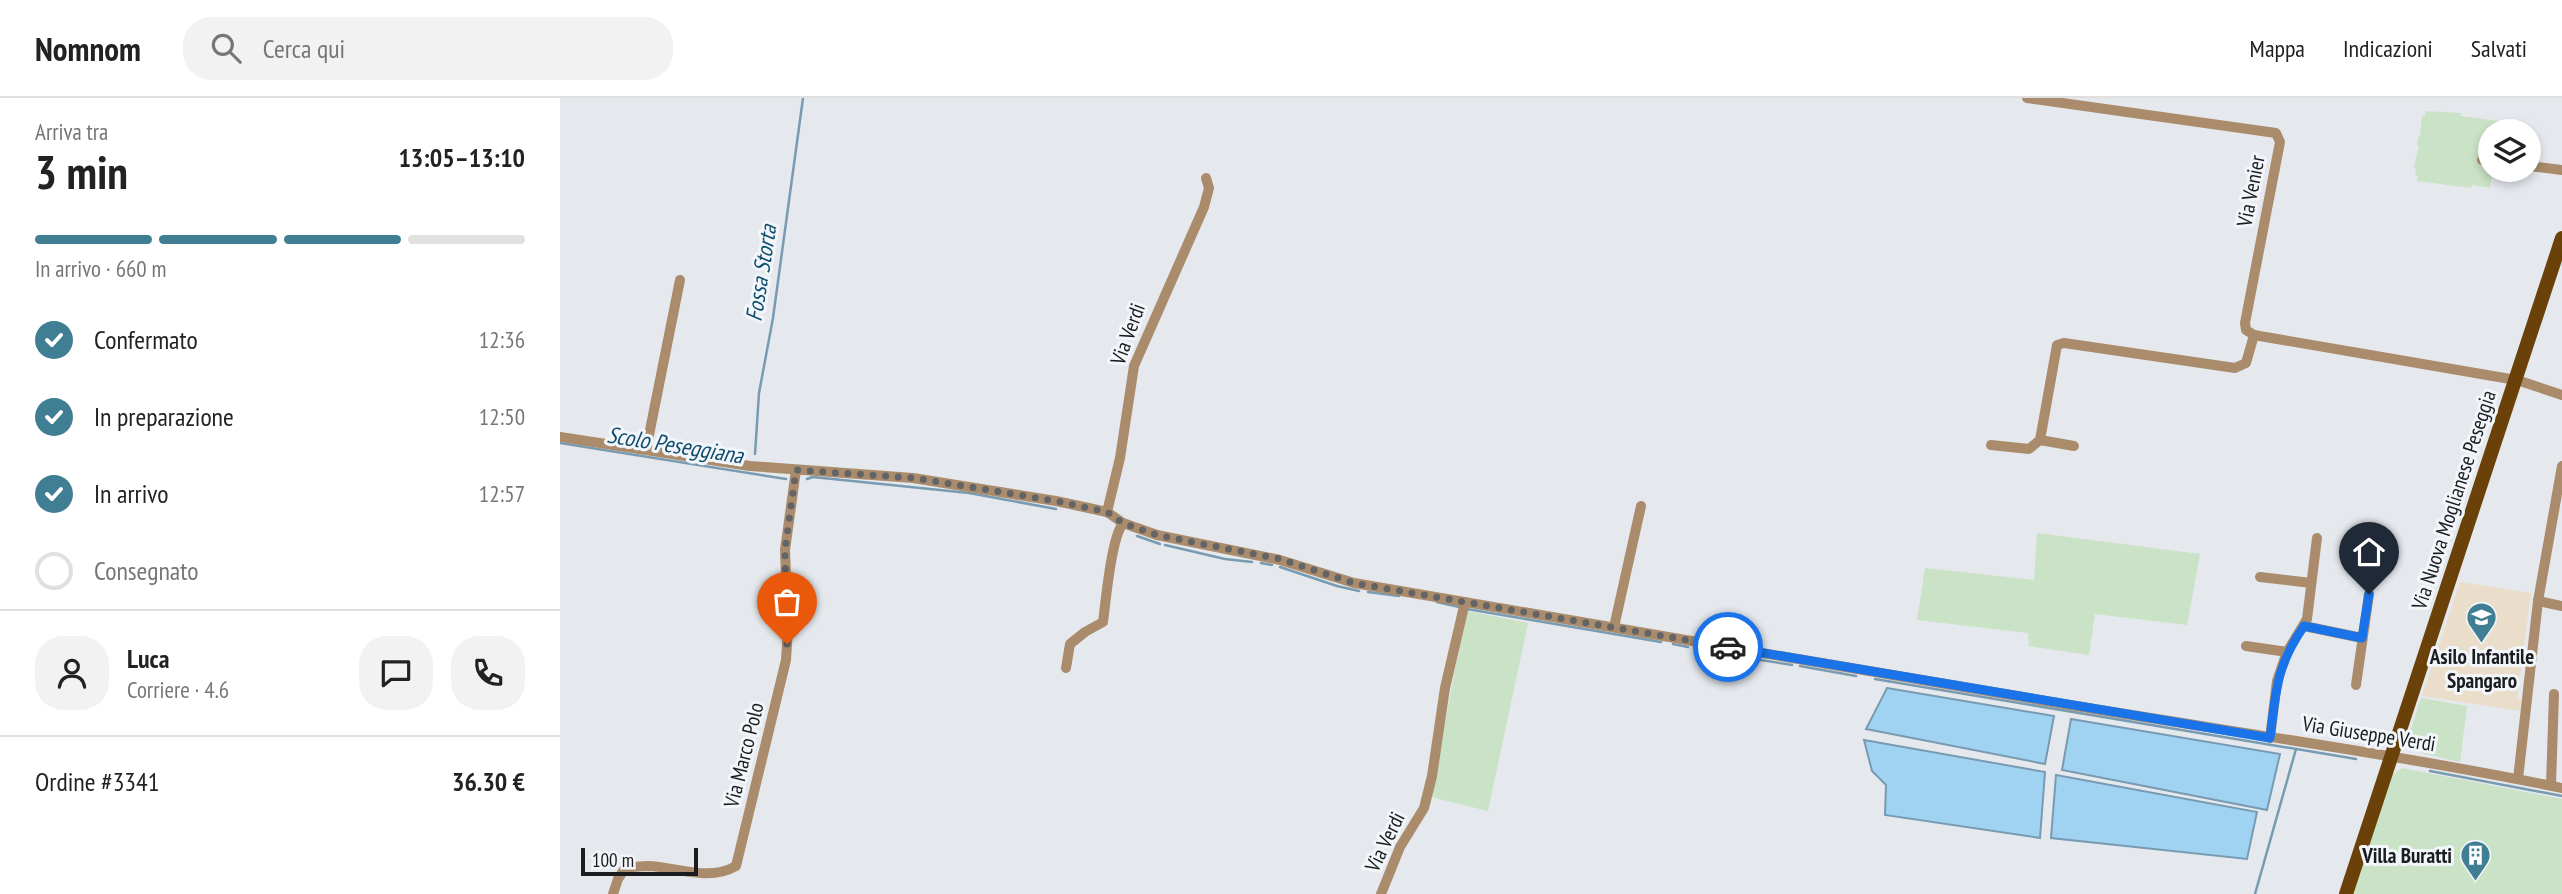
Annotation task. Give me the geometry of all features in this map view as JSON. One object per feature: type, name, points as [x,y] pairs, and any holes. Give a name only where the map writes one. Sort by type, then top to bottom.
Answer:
[{"type":"main road","name":"Via Nuova Moglianese Peseggia","points":[[2346,894],[2520,381],[2562,238]]},
{"type":"street","name":"Via Venier","points":[[2027,98],[2267,130],[2279,136],[2245,323],[2246,330],[2254,335]]},
{"type":"street","points":[[2541,167],[2562,170]]},
{"type":"street","name":"Via Verdi","points":[[1107,512],[1120,458],[1134,366],[1204,207],[1209,188],[1206,178]]},
{"type":"street","points":[[646,450],[680,280]]},
{"type":"street","points":[[1991,445],[2029,449],[2040,440],[2057,345],[2064,343],[2235,368],[2246,363],[2254,335],[2520,381],[2562,395]]},
{"type":"street","name":"Via Giuseppe Verdi","points":[[560,437],[750,466],[914,478],[1056,501],[1107,512],[1123,523],[1157,535],[1280,559],[1354,583],[2270,738],[2392,755],[2556,787]]},
{"type":"street","points":[[2040,440],[2074,446]]},
{"type":"street","points":[[2518,779],[2538,601],[2562,466]]},
{"type":"street","name":"Via Marco Polo","points":[[613,894],[625,868],[647,866],[708,874],[725,873],[736,866],[786,660],[788,628],[785,550],[796,470]]},
{"type":"street","points":[[1614,627],[1641,506]]},
{"type":"street","points":[[1066,668],[1070,644],[1102,622],[1113,555],[1123,523]]},
{"type":"street","points":[[2550,536],[2562,538]]},
{"type":"street","points":[[2270,738],[2277,681],[2287,652],[2307,620],[2317,538]]},
{"type":"street","points":[[2260,577],[2311,583]]},
{"type":"street","points":[[2356,685],[2369,594]]},
{"type":"street","points":[[2538,601],[2562,606]]},
{"type":"street","name":"Via Verdi","points":[[1381,894],[1399,847],[1424,808],[1432,776],[1445,688],[1465,602]]},
{"type":"street","points":[[2304,626],[2362,638]]},
{"type":"street","points":[[2245,646],[2287,652]]},
{"type":"street","points":[[2554,694],[2556,787]]},
{"type":"shaded area","name":"Asilo Infantile Spangaro","points":[[2460,582],[2531,593],[2517,699],[2521,699],[2520,711],[2422,696]]},
{"type":"green space","points":[[2426,111],[2461,113],[2461,116],[2483,119],[2478,119],[2478,182],[2491,182],[2490,188],[2417,181],[2414,167],[2422,116],[2425,116]]},
{"type":"green space","points":[[2037,533],[2200,554],[2187,625],[2095,614],[2089,655],[2029,646],[2028,633],[1917,620],[1925,568],[2034,580]]},
{"type":"green space","points":[[1466,611],[1528,623],[1488,811],[1431,797]]},
{"type":"green space","points":[[2421,698],[2467,706],[2460,762],[2424,754],[2407,741]]},
{"type":"green space","points":[[2402,768],[2562,799],[2562,894],[2353,894],[2391,776]]},
{"type":"water","points":[[1887,688],[2054,716],[2045,764],[1866,729]]},
{"type":"water","points":[[2071,719],[2280,754],[2267,810],[2062,770]]},
{"type":"water","points":[[1864,740],[2045,772],[2040,838],[1885,815],[1886,785],[1872,771]]},
{"type":"water","points":[[2056,775],[2257,812],[2247,859],[2051,838]]},
{"type":"waterway","name":"Fossa Storta","points":[[755,454],[759,393],[773,318],[803,98]]},
{"type":"waterway","name":"Scolo Peseggiana","points":[[560,443],[786,479]]},
{"type":"waterway","name":"Scolo Peseggiana","points":[[807,479],[813,477],[969,493],[1056,509]]},
{"type":"waterway","name":"Scolo Peseggiana","points":[[1137,536],[1160,544]]},
{"type":"waterway","name":"Scolo Peseggiana","points":[[1165,545],[1225,559],[1252,562]]},
{"type":"waterway","name":"Scolo Peseggiana","points":[[1261,563],[1272,565]]},
{"type":"waterway","name":"Scolo Peseggiana","points":[[1280,567],[1359,591]]},
{"type":"waterway","name":"Scolo Peseggiana","points":[[1368,592],[1399,596]]},
{"type":"waterway","name":"Scolo Peseggiana","points":[[1437,602],[1459,607]]},
{"type":"waterway","name":"Scolo Peseggiana","points":[[1467,609],[1661,642]]},
{"type":"waterway","name":"Scolo Peseggiana","points":[[1673,644],[1688,647]]},
{"type":"waterway","name":"Scolo Peseggiana","points":[[1696,648],[1741,656]]},
{"type":"waterway","name":"Scolo Peseggiana","points":[[1748,658],[1792,665]]},
{"type":"waterway","name":"Scolo Peseggiana","points":[[1800,666],[1856,676]]},
{"type":"waterway","name":"Scolo Peseggiana","points":[[1875,679],[2356,759]]},
{"type":"waterway","points":[[2255,894],[2296,749]]},
{"type":"waterway","name":"Scolo Peseggiana","points":[[2430,771],[2562,796]]},
{"type":"way so far","points":[[787,644],[785,550],[796,470],[914,478],[1056,501],[1107,512],[1123,523],[1157,535],[1280,559],[1354,583],[1728,647]]},
{"type":"place","name":"Asilo Infantile Spangaro","points":[[2482,644]]},
{"type":"place","name":"Villa Buratti","points":[[2475,883]]},
{"type":"route","points":[[1728,647],[2270,738],[2277,681],[2287,652],[2298,634],[2304,626],[2362,638],[2369,594]]}]
